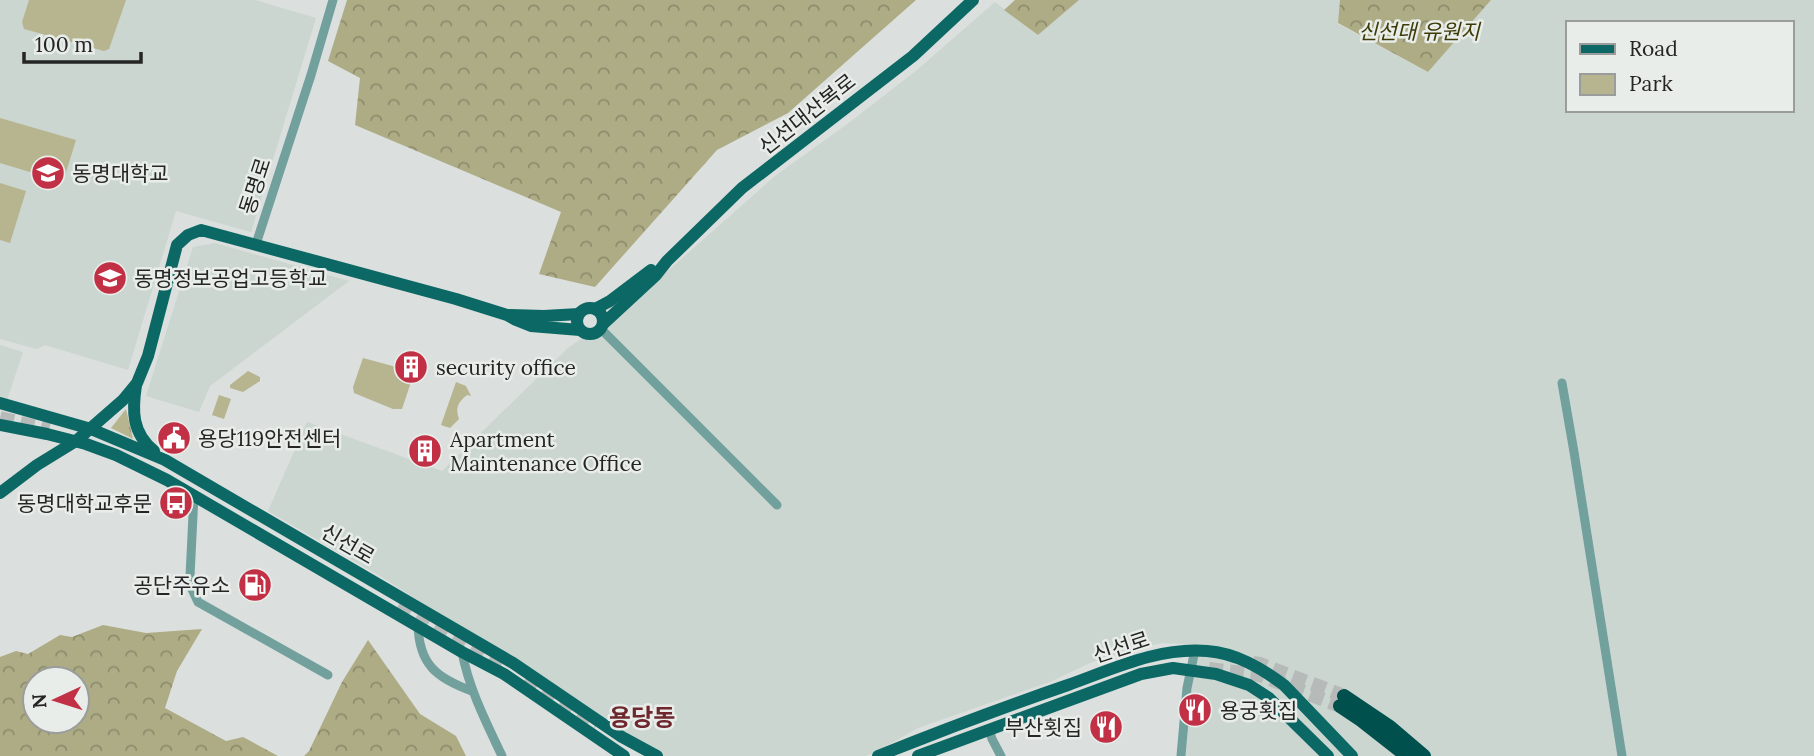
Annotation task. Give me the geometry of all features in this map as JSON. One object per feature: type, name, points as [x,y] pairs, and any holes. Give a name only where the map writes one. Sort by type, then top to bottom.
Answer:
[{"type":"highway","points":[[1407,756],[1342,701],[1390,727],[1424,756]]},
{"type":"main road","name":"신선대산복로","points":[[256,244],[456,299],[507,315],[531,326],[565,328],[591,335],[597,333],[742,188],[913,56],[973,0]]},
{"type":"main road","name":"동명로","points":[[0,493],[91,429],[123,400],[137,383],[148,356],[177,245],[187,235],[201,230],[256,244]]},
{"type":"main road","name":"신선대산복로","points":[[507,315],[579,314],[589,308],[595,309],[667,261]]},
{"type":"main road","points":[[595,309],[603,318],[602,326]]},
{"type":"main road","points":[[579,314],[577,319],[580,331]]},
{"type":"main road","points":[[137,383],[134,423],[148,446],[165,460]]},
{"type":"main road","name":"신선로","points":[[0,403],[91,429],[165,460],[502,657],[622,737],[657,756]]},
{"type":"main road","name":"신선로","points":[[0,425],[76,441],[116,455],[194,495],[462,652],[505,674],[624,756]]},
{"type":"main road","name":"신선로","points":[[877,756],[1153,655],[1195,650],[1231,655],[1284,685],[1352,756]]},
{"type":"main road","name":"신선로","points":[[918,756],[1142,674],[1173,668],[1216,674],[1249,685],[1269,698],[1328,756]]},
{"type":"street","name":"동명로","points":[[256,244],[333,0]]},
{"type":"street","points":[[602,326],[777,505]]},
{"type":"street","points":[[1562,383],[1622,756]]},
{"type":"street","points":[[194,495],[190,576],[191,587],[198,602],[328,675]]},
{"type":"street","points":[[418,625],[418,638],[424,659],[445,679],[472,691]]},
{"type":"street","points":[[1181,756],[1187,688],[1195,650]]},
{"type":"street","points":[[462,652],[472,691],[502,756]]},
{"type":"street","points":[[989,729],[1001,756]]},
{"type":"shaded area","name":"동명대학교","points":[[0,0],[255,0],[316,18],[251,232],[176,211],[128,370],[45,345],[37,349],[0,339]]},
{"type":"shaded area","points":[[1079,0],[1340,0],[1338,24],[1428,72],[1491,0],[1814,0],[1814,756],[1186,756],[1191,689],[1188,647],[1183,644],[1163,643],[1092,662],[1052,681],[918,728],[865,756],[662,756],[380,576],[268,511],[307,422],[442,471],[569,347],[618,315],[775,176],[917,70],[995,2],[1038,35]]},
{"type":"shaded area","points":[[215,243],[349,281],[210,386],[199,412],[146,396],[193,247]]},
{"type":"shaded area","points":[[0,345],[23,352],[7,400],[0,398]]},
{"type":"green space","points":[[29,0],[126,0],[109,49],[104,51],[24,29],[22,22]]},
{"type":"green space","points":[[347,0],[916,0],[788,113],[717,150],[595,287],[539,274],[561,212],[355,125],[360,78],[328,61]]},
{"type":"green space","points":[[1015,0],[1079,0],[1038,35],[1004,10]]},
{"type":"green space","name":"신선대 유원지","points":[[1340,0],[1491,0],[1428,72],[1338,23]]},
{"type":"green space","points":[[0,118],[76,140],[63,182],[0,163]]},
{"type":"green space","points":[[0,183],[26,191],[10,243],[0,240]]},
{"type":"green space","points":[[363,358],[400,368],[413,376],[402,409],[393,409],[354,393],[353,387]]},
{"type":"green space","points":[[248,371],[260,377],[260,381],[243,392],[230,388],[230,385]]},
{"type":"green space","points":[[456,382],[466,386],[471,396],[467,395],[459,403],[459,419],[450,428],[441,425]]},
{"type":"green space","points":[[219,395],[231,399],[224,419],[212,415]]},
{"type":"green space","points":[[126,409],[133,439],[111,428]]},
{"type":"green space","points":[[103,625],[146,633],[202,629],[177,671],[165,708],[226,741],[243,737],[278,756],[0,756],[0,657],[16,651],[28,654],[60,635],[72,637]]},
{"type":"green space","points":[[368,640],[420,714],[456,736],[466,756],[304,756],[309,751],[342,682]]},
{"type":"tunnel","points":[[0,418],[49,430]]},
{"type":"tunnel","points":[[400,603],[504,669]]},
{"type":"tunnel","points":[[1253,663],[1344,696]]},
{"type":"tunnel","points":[[1209,669],[1260,675],[1340,706]]},
{"type":"tunnel","points":[[524,681],[596,726]]},
{"type":"place","name":"동명대학교","points":[[48,173]]},
{"type":"place","name":"동명정보공업고등학교","points":[[110,278]]},
{"type":"place","name":"security office","points":[[411,367]]},
{"type":"place","name":"용당119안전센터","points":[[174,438]]},
{"type":"place","name":"Apartment Maintenance Office","points":[[425,451]]},
{"type":"place","name":"동명대학교후문","points":[[176,503]]},
{"type":"place","name":"공단주유소","points":[[255,585]]},
{"type":"place","name":"용궁횟집","points":[[1195,710]]},
{"type":"place","name":"부산횟집","points":[[1106,727]]},
{"type":"district","name":"용당동","points":[[642,717]]}]
